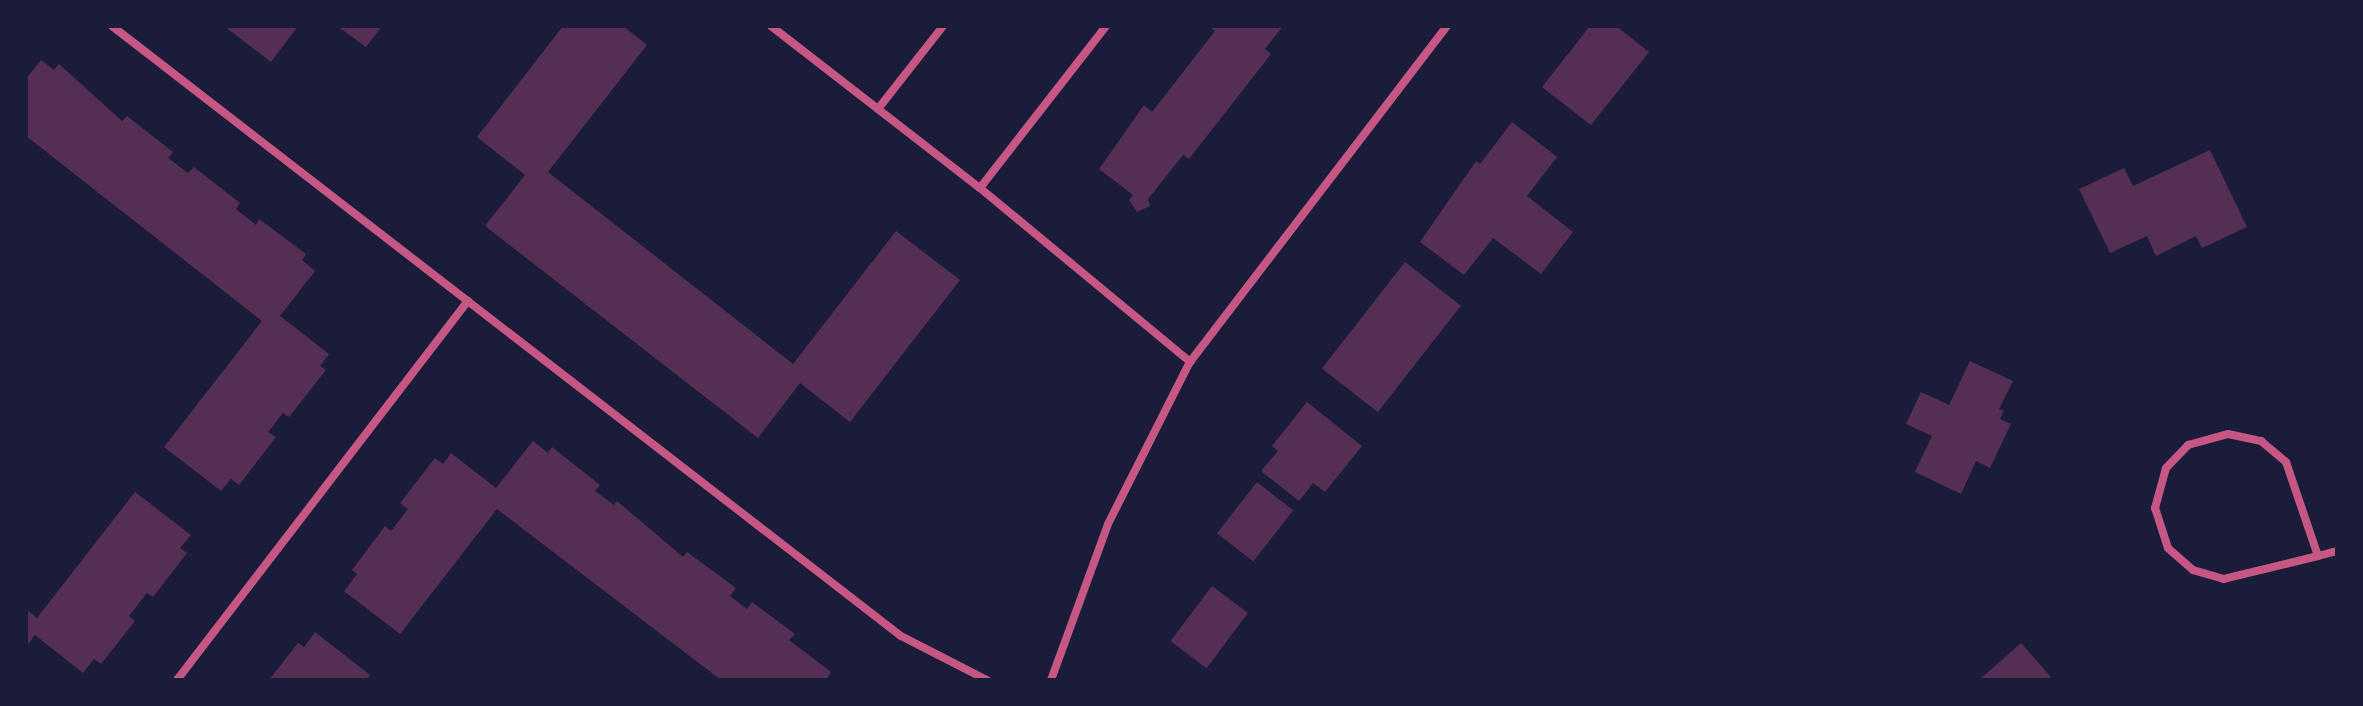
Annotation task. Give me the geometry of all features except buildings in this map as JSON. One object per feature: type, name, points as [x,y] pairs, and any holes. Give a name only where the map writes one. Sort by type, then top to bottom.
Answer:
[{"type":"street","points":[[112,26],[901,636],[987,680]]},
{"type":"street","points":[[771,26],[980,188],[1190,362]]},
{"type":"street","points":[[878,109],[943,26]]},
{"type":"street","points":[[980,188],[1106,26]]},
{"type":"street","points":[[1051,680],[1108,524],[1190,362],[1447,26]]},
{"type":"street","points":[[177,680],[468,301]]},
{"type":"street","points":[[2318,556],[2295,477],[2280,456],[2261,441],[2228,434],[2204,438],[2188,445],[2166,468],[2155,499],[2160,532],[2174,555],[2193,570],[2208,577],[2239,577],[2337,551]]}]
